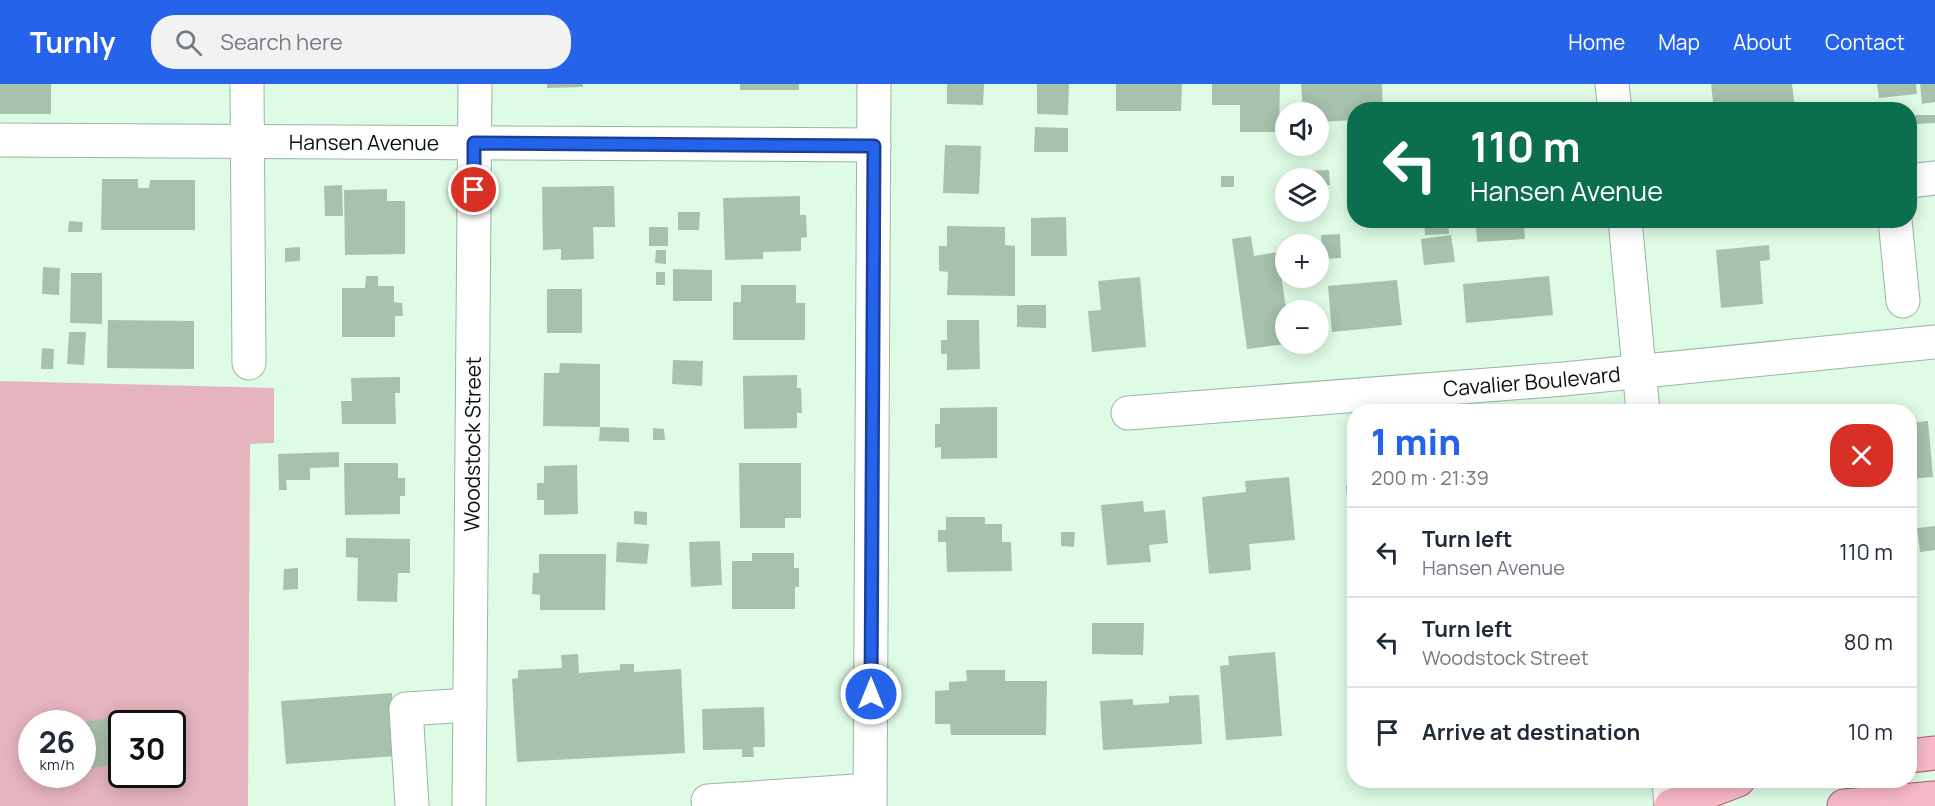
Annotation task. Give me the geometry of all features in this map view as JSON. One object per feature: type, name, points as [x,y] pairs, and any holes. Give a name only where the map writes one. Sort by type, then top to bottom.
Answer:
[{"type":"main road","points":[[1917,755],[1935,753]]},
{"type":"main road","points":[[1665,806],[1673,806],[1718,788]]},
{"type":"main road","points":[[1844,806],[1935,798]]},
{"type":"street","points":[[247,84],[249,363]]},
{"type":"street","name":"Woodstock Street","points":[[469,806],[475,84]]},
{"type":"street","points":[[708,801],[870,798],[874,84]]},
{"type":"street","points":[[1612,84],[1614,102]]},
{"type":"street","name":"Hansen Avenue","points":[[0,140],[874,146]]},
{"type":"street","points":[[1917,180],[1935,178]]},
{"type":"street","points":[[1626,228],[1641,404]]},
{"type":"street","points":[[1896,228],[1903,301]]},
{"type":"street","name":"Cavalier Boulevard","points":[[1128,413],[1564,379],[1935,342]]},
{"type":"street","points":[[412,806],[406,710],[470,705]]},
{"type":"street","points":[[1670,788],[1673,806]]},
{"type":"shaded area","points":[[0,381],[274,388],[274,443],[250,444],[248,806],[0,806]]},
{"type":"building","points":[[0,84],[51,84],[51,114],[0,114]]},
{"type":"building","points":[[547,84],[583,84],[583,87],[547,88]]},
{"type":"building","points":[[740,84],[799,84],[799,90],[740,90]]},
{"type":"building","points":[[947,84],[984,84],[983,105],[947,104]]},
{"type":"building","points":[[1037,84],[1069,84],[1068,115],[1037,114]]},
{"type":"building","points":[[1116,84],[1182,84],[1181,111],[1116,111]]},
{"type":"building","points":[[1212,84],[1280,84],[1280,102],[1275,102],[1275,132],[1240,132],[1240,105],[1212,105]]},
{"type":"building","points":[[1301,84],[1382,84],[1383,102],[1347,102],[1347,120],[1329,121],[1329,102],[1302,102]]},
{"type":"building","points":[[1711,84],[1792,84],[1794,102],[1713,102]]},
{"type":"building","points":[[1877,84],[1916,84],[1917,94],[1879,98]]},
{"type":"building","points":[[1920,84],[1935,84],[1935,102],[1922,104]]},
{"type":"building","points":[[1917,115],[1935,115],[1935,123],[1917,124]]},
{"type":"building","points":[[1035,127],[1068,128],[1068,152],[1034,152]]},
{"type":"building","points":[[945,145],[981,146],[979,194],[943,193]]},
{"type":"building","points":[[1221,176],[1234,176],[1234,187],[1221,187]]},
{"type":"building","points":[[102,179],[138,179],[138,188],[149,188],[150,180],[195,180],[195,230],[101,230]]},
{"type":"building","points":[[342,185],[343,216],[325,216],[324,186]]},
{"type":"building","points":[[614,186],[615,227],[593,227],[594,259],[561,260],[561,249],[543,250],[542,187]]},
{"type":"building","points":[[387,189],[387,201],[405,201],[405,254],[345,255],[344,190]]},
{"type":"building","points":[[800,196],[800,215],[806,215],[807,237],[801,238],[801,251],[763,252],[763,259],[725,260],[723,198]]},
{"type":"building","points":[[678,212],[700,212],[699,230],[678,230]]},
{"type":"building","points":[[1066,217],[1067,256],[1031,256],[1031,218]]},
{"type":"building","points":[[69,221],[83,222],[82,232],[68,232]]},
{"type":"building","points":[[947,226],[1005,227],[1005,245],[1015,246],[1015,296],[947,295],[948,272],[939,271],[939,246],[947,246]]},
{"type":"building","points":[[649,227],[668,227],[668,246],[649,246]]},
{"type":"building","points":[[1425,228],[1449,228],[1449,234],[1425,235]]},
{"type":"building","points":[[1476,228],[1524,228],[1525,239],[1477,242]]},
{"type":"building","points":[[1340,234],[1341,258],[1329,259],[1329,235]]},
{"type":"building","points":[[1451,235],[1455,262],[1424,265],[1421,239]]},
{"type":"building","points":[[1251,236],[1254,256],[1275,252],[1275,288],[1283,288],[1285,300],[1275,300],[1275,345],[1247,349],[1232,239]]},
{"type":"building","points":[[1769,245],[1770,260],[1760,261],[1763,304],[1721,308],[1716,250]]},
{"type":"building","points":[[300,247],[300,261],[285,262],[285,248]]},
{"type":"building","points":[[656,250],[666,250],[666,264],[655,263]]},
{"type":"building","points":[[43,267],[60,268],[59,295],[42,294]]},
{"type":"building","points":[[673,269],[712,270],[712,301],[673,301]]},
{"type":"building","points":[[656,272],[665,272],[665,285],[656,285]]},
{"type":"building","points":[[71,273],[102,273],[102,324],[70,323]]},
{"type":"building","points":[[366,276],[378,276],[378,286],[394,286],[394,302],[402,303],[403,316],[395,316],[395,337],[342,337],[342,288],[365,288]]},
{"type":"building","points":[[1549,276],[1553,315],[1466,323],[1463,284]]},
{"type":"building","points":[[1140,277],[1146,347],[1092,352],[1088,311],[1101,310],[1098,281]]},
{"type":"building","points":[[1397,280],[1402,325],[1332,332],[1329,286]]},
{"type":"building","points":[[741,285],[796,285],[796,303],[805,303],[805,340],[733,340],[733,302],[741,302]]},
{"type":"building","points":[[547,289],[582,289],[582,333],[547,333]]},
{"type":"building","points":[[1017,305],[1046,305],[1046,328],[1017,327]]},
{"type":"building","points":[[108,320],[194,321],[194,369],[107,368]]},
{"type":"building","points":[[947,320],[979,320],[980,369],[947,370],[947,354],[941,354],[941,340],[947,340]]},
{"type":"building","points":[[69,332],[86,332],[84,365],[67,364]]},
{"type":"building","points":[[42,348],[54,349],[53,369],[41,369]]},
{"type":"building","points":[[673,360],[703,361],[702,386],[672,384]]},
{"type":"building","points":[[560,363],[600,364],[600,427],[543,426],[544,373],[559,373]]},
{"type":"building","points":[[797,375],[797,388],[801,388],[802,413],[797,413],[797,428],[744,429],[743,376]]},
{"type":"building","points":[[400,377],[400,393],[395,393],[396,424],[342,424],[341,401],[352,401],[351,378]]},
{"type":"building","points":[[997,407],[997,458],[941,459],[941,447],[935,448],[935,424],[940,424],[940,408]]},
{"type":"building","points":[[1928,421],[1933,477],[1917,478],[1917,422]]},
{"type":"building","points":[[600,427],[629,428],[629,442],[599,441]]},
{"type":"building","points":[[653,428],[664,429],[665,440],[653,440]]},
{"type":"building","points":[[339,452],[339,467],[310,468],[310,480],[286,480],[287,490],[279,490],[278,454]]},
{"type":"building","points":[[344,463],[398,463],[398,478],[405,478],[405,496],[400,496],[400,514],[345,515]]},
{"type":"building","points":[[739,463],[801,463],[801,518],[785,518],[785,528],[740,528]]},
{"type":"building","points":[[577,465],[578,514],[544,515],[544,500],[537,500],[537,483],[544,483],[544,466]]},
{"type":"building","points":[[1289,477],[1295,540],[1249,544],[1251,570],[1209,574],[1202,497],[1246,492],[1245,481]]},
{"type":"building","points":[[1143,501],[1144,512],[1165,510],[1168,543],[1149,545],[1151,562],[1107,565],[1101,505]]},
{"type":"building","points":[[634,511],[647,512],[647,525],[634,524]]},
{"type":"building","points":[[946,517],[985,517],[985,524],[1002,524],[1002,542],[1011,542],[1012,571],[947,572],[946,542],[938,542],[938,530],[946,530]]},
{"type":"building","points":[[1935,526],[1935,550],[1920,552],[1917,528]]},
{"type":"building","points":[[1061,532],[1075,532],[1074,547],[1061,546]]},
{"type":"building","points":[[346,538],[410,539],[410,573],[398,573],[397,602],[357,601],[358,558],[346,557]]},
{"type":"building","points":[[720,541],[722,585],[691,587],[689,542]]},
{"type":"building","points":[[617,542],[649,544],[647,564],[616,562]]},
{"type":"building","points":[[752,553],[794,553],[794,568],[799,568],[799,587],[795,587],[795,609],[732,609],[732,561],[752,561]]},
{"type":"building","points":[[539,554],[606,554],[605,610],[540,610],[540,595],[532,594],[533,573],[539,573]]},
{"type":"building","points":[[298,568],[298,589],[283,590],[284,569]]},
{"type":"building","points":[[1092,623],[1144,623],[1143,655],[1092,654]]},
{"type":"building","points":[[1275,652],[1282,736],[1226,740],[1220,666],[1229,665],[1228,656]]},
{"type":"building","points":[[578,654],[579,673],[620,670],[620,664],[634,664],[634,672],[681,669],[685,753],[517,762],[512,679],[518,678],[518,670],[562,668],[561,655]]},
{"type":"building","points":[[966,670],[1005,670],[1005,681],[1047,681],[1046,735],[951,735],[950,724],[935,724],[935,691],[949,690],[949,682],[967,681]]},
{"type":"building","points":[[392,693],[396,756],[286,764],[281,701]]},
{"type":"building","points":[[1199,695],[1202,744],[1103,750],[1100,701],[1133,699],[1133,705],[1169,703],[1169,696]]},
{"type":"building","points":[[764,707],[765,747],[753,747],[754,757],[742,757],[742,749],[703,750],[702,709]]},
{"type":"building","points":[[108,718],[108,766],[96,767],[96,720]]},
{"type":"route","points":[[474,190],[474,143],[874,146],[871,694]]}]
